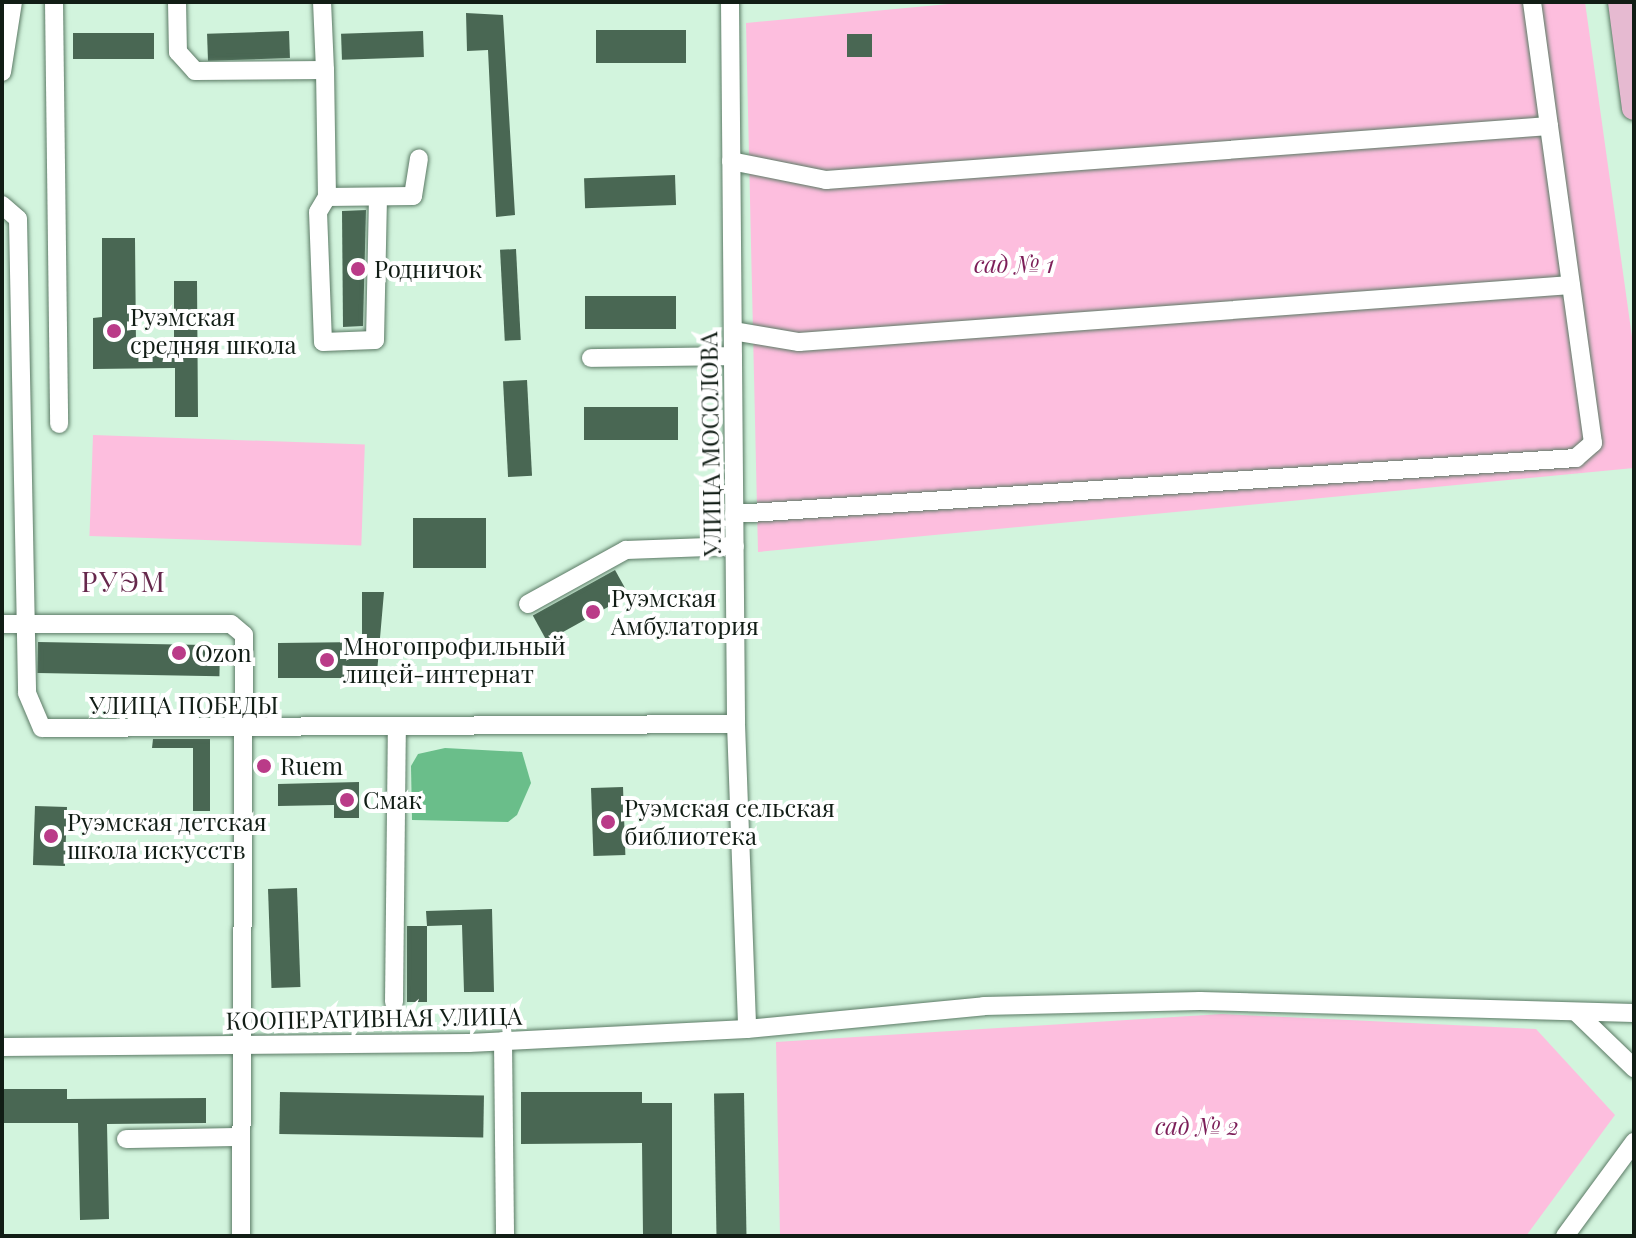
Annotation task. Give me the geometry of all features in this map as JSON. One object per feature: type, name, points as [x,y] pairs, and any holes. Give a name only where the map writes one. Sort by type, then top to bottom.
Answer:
[{"type":"main road","points":[[1620,2],[1634,108]]},
{"type":"street","points":[[2,72],[13,2]]},
{"type":"street","points":[[54,2],[59,424]]},
{"type":"street","points":[[177,2],[183,66],[325,70]]},
{"type":"street","points":[[322,2],[327,197],[318,212],[323,342],[375,340],[378,197]]},
{"type":"street","name":"УЛИЦА МОСОЛОВА","points":[[730,2],[736,724],[747,1029]]},
{"type":"street","points":[[734,514],[1576,458],[1593,443],[1532,2]]},
{"type":"street","points":[[731,161],[826,180],[1549,126]]},
{"type":"street","points":[[327,197],[413,196],[419,158]]},
{"type":"street","name":"УЛИЦА ПОБЕДЫ","points":[[2,205],[18,219],[28,708],[42,728],[397,729],[736,724]]},
{"type":"street","points":[[733,331],[799,342],[1571,285]]},
{"type":"street","points":[[591,358],[733,356]]},
{"type":"street","points":[[528,604],[626,550],[735,546]]},
{"type":"street","points":[[2,624],[240,627],[244,728],[238,1045],[241,1236]]},
{"type":"street","points":[[394,1002],[397,729]]},
{"type":"street","name":"КООПЕРАТИВНАЯ УЛИЦА","points":[[2,1047],[503,1041],[747,1029],[984,1006],[1200,1001],[1634,1013]]},
{"type":"street","points":[[1576,1012],[1634,1068]]},
{"type":"street","points":[[503,1041],[505,1236]]},
{"type":"street","points":[[126,1139],[239,1137]]},
{"type":"street","points":[[1565,1236],[1634,1142]]},
{"type":"green space","name":"сад № 1","points":[[970,2],[1585,2],[1634,351],[1634,468],[758,552],[746,23]]},
{"type":"green space","points":[[93,435],[365,444],[361,545],[89,536]]},
{"type":"green space","name":"сад № 2","points":[[1222,1014],[1536,1029],[1615,1115],[1526,1236],[780,1236],[776,1042]]},
{"type":"shaded area","points":[[445,748],[522,752],[531,783],[517,815],[508,822],[412,820],[411,766],[418,754]]},
{"type":"building","points":[[466,13],[503,15],[515,215],[496,217],[488,50],[467,51]]},
{"type":"building","points":[[596,30],[686,30],[686,63],[596,63]]},
{"type":"building","points":[[289,31],[290,58],[208,61],[207,34]]},
{"type":"building","points":[[423,31],[424,57],[342,60],[341,34]]},
{"type":"building","points":[[73,33],[154,33],[154,59],[73,59]]},
{"type":"building","points":[[847,34],[872,34],[872,57],[847,57]]},
{"type":"building","points":[[675,175],[676,205],[585,208],[584,178]]},
{"type":"building","name":"Родничок","points":[[366,210],[363,326],[343,327],[342,211]]},
{"type":"building","name":"Руэмская средняя школа","points":[[102,238],[135,238],[136,345],[174,345],[174,281],[197,281],[198,417],[175,417],[175,368],[93,369],[93,318],[102,317]]},
{"type":"building","points":[[516,249],[521,340],[505,341],[500,250]]},
{"type":"building","points":[[585,296],[676,296],[676,329],[585,329]]},
{"type":"building","points":[[527,380],[532,476],[508,477],[503,381]]},
{"type":"building","points":[[584,407],[678,407],[678,440],[584,440]]},
{"type":"building","points":[[413,518],[486,518],[486,568],[413,568]]},
{"type":"building","points":[[615,570],[629,595],[547,641],[533,616]]},
{"type":"building","name":"Многопрофильный лицей-интернат","points":[[362,592],[384,592],[376,684],[358,685],[358,678],[278,678],[278,643],[362,642]]},
{"type":"building","points":[[38,642],[220,645],[219,676],[37,673]]},
{"type":"building","points":[[153,739],[210,739],[210,811],[193,811],[193,748],[152,748]]},
{"type":"building","points":[[359,782],[359,818],[334,818],[334,805],[278,806],[278,784]]},
{"type":"building","name":"Руэмская сельская библиотека","points":[[623,787],[625,855],[593,856],[591,788]]},
{"type":"building","name":"Руэмская детская школа искусств","points":[[35,806],[67,807],[65,866],[33,865]]},
{"type":"building","points":[[297,888],[300,987],[271,988],[268,889]]},
{"type":"building","points":[[492,909],[494,992],[464,992],[462,925],[427,926],[426,911]]},
{"type":"building","points":[[407,926],[427,926],[427,1002],[407,1002]]},
{"type":"building","points":[[2,1089],[67,1089],[67,1099],[206,1098],[206,1123],[107,1124],[109,1219],[80,1220],[78,1123],[2,1123]]},
{"type":"building","points":[[280,1092],[484,1096],[483,1138],[279,1134]]},
{"type":"building","points":[[521,1092],[642,1092],[642,1103],[672,1103],[672,1236],[643,1236],[642,1143],[521,1144]]},
{"type":"building","points":[[744,1093],[746,1234],[716,1235],[714,1094]]},
{"type":"place","name":"Родничок","points":[[358,269]]},
{"type":"place","name":"Руэмская средняя школа","points":[[114,331]]},
{"type":"place","name":"Руэмская Амбулатория","points":[[593,612]]},
{"type":"place","name":"Ozon","points":[[179,653]]},
{"type":"place","name":"Многопрофильный лицей-интернат","points":[[327,660]]},
{"type":"place","name":"Ruem","points":[[264,766]]},
{"type":"place","name":"Смак","points":[[347,800]]},
{"type":"place","name":"Руэмская сельская библиотека","points":[[608,822]]},
{"type":"place","name":"Руэмская детская школа искусств","points":[[51,836]]},
{"type":"district","name":"РУЭМ","points":[[124,581]]}]
